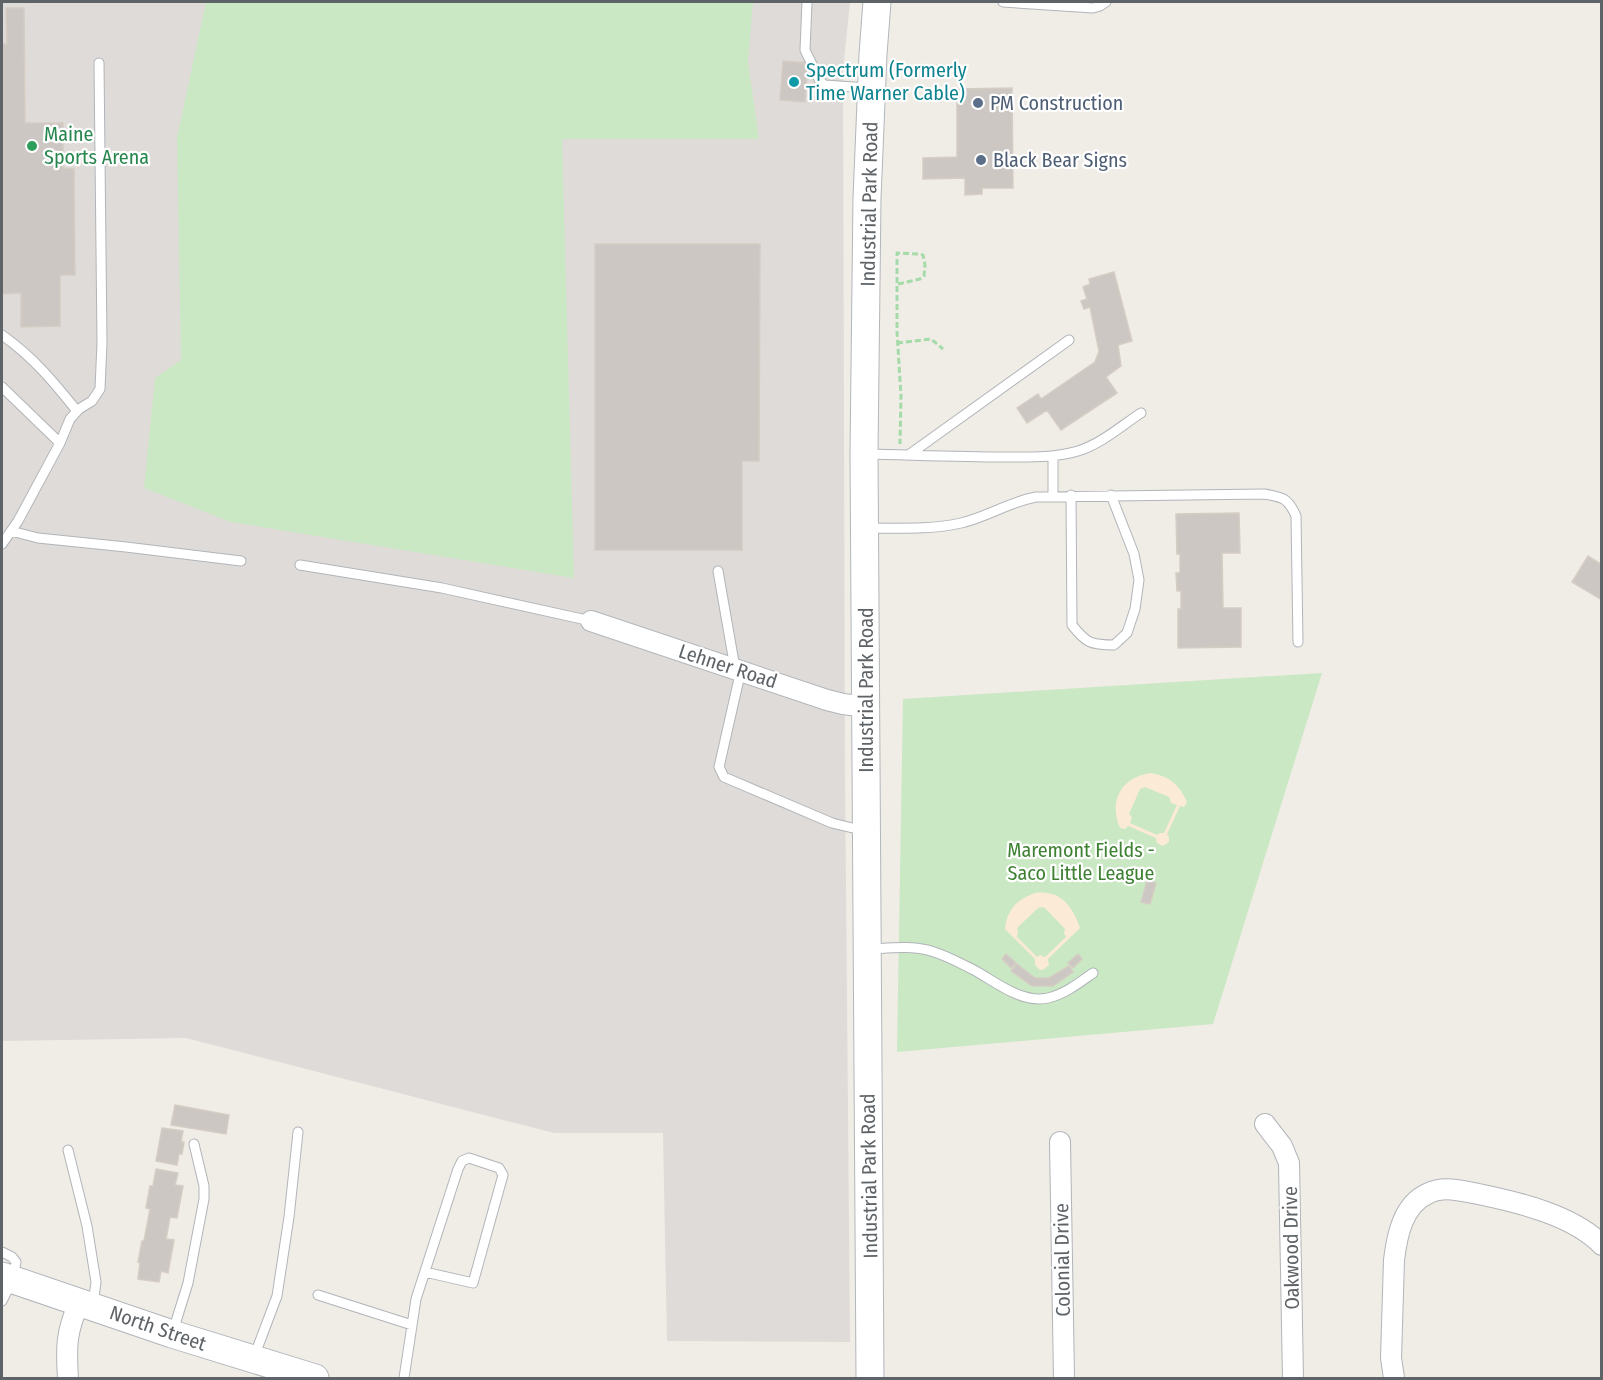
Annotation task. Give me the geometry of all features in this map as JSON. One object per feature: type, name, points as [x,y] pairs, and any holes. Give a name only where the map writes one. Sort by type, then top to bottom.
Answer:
[{"type":"main road","name":"Industrial Park Road","points":[[870,1378],[864,454],[867,198],[877,2]]},
{"type":"main road","name":"North Street","points":[[5,1286],[86,1304],[172,1334],[315,1378]]},
{"type":"street","name":"Lehner Road","points":[[591,621],[827,700],[866,707]]},
{"type":"street","name":"Oakwood Drive","points":[[1265,1124],[1282,1146],[1289,1163],[1293,1378]]},
{"type":"street","name":"Colonial Drive","points":[[1060,1142],[1064,1378]]},
{"type":"street","points":[[1394,1378],[1391,1359],[1396,1245],[1406,1215],[1420,1198],[1429,1192],[1450,1190],[1503,1199],[1530,1207],[1566,1221],[1602,1245]]},
{"type":"street","points":[[68,1378],[70,1323],[86,1304]]},
{"type":"lane","points":[[807,2],[805,50],[820,81],[824,85],[872,88]]},
{"type":"lane","points":[[1003,2],[1093,8],[1106,2]]},
{"type":"lane","points":[[2,544],[18,521],[60,442],[69,419],[92,401],[100,389],[102,376],[99,63]]},
{"type":"lane","points":[[2,334],[42,368],[77,411]]},
{"type":"lane","points":[[910,454],[1069,339]]},
{"type":"lane","points":[[2,387],[60,442]]},
{"type":"lane","points":[[864,454],[1053,457],[1093,445],[1141,413]]},
{"type":"lane","points":[[1053,457],[1053,496]]},
{"type":"lane","points":[[865,528],[960,523],[1021,500],[1053,496],[1264,494],[1280,497],[1290,503],[1296,516],[1298,642]]},
{"type":"lane","points":[[1071,495],[1072,625],[1084,639],[1098,645],[1114,645],[1126,633],[1135,609],[1138,580],[1134,554],[1111,495]]},
{"type":"lane","points":[[11,531],[38,538],[241,561]]},
{"type":"lane","points":[[300,565],[442,588],[591,621]]},
{"type":"lane","points":[[718,571],[738,669],[719,767],[724,777],[832,823],[867,832]]},
{"type":"lane","points":[[867,949],[907,947],[933,952],[970,968],[1014,992],[1036,999],[1063,993],[1093,973]]},
{"type":"lane","points":[[253,1359],[277,1296],[289,1217],[298,1132]]},
{"type":"lane","points":[[172,1334],[188,1283],[204,1199],[204,1186],[194,1144]]},
{"type":"lane","points":[[68,1150],[87,1226],[96,1282],[86,1304]]},
{"type":"lane","points":[[404,1378],[416,1299],[458,1168],[462,1161],[469,1158],[499,1168],[503,1175],[473,1283],[425,1272]]},
{"type":"lane","points":[[2,1252],[16,1262],[5,1286]]},
{"type":"lane","points":[[318,1295],[412,1325]]},
{"type":"path","points":[[898,284],[924,276],[923,255],[897,253],[897,343],[901,396],[900,454]]},
{"type":"path","points":[[897,343],[930,339],[943,349]]},
{"type":"shaded area","points":[[2,2],[850,2],[843,70],[845,773],[850,1342],[667,1341],[663,1133],[554,1133],[186,1038],[2,1041]]},
{"type":"green space","points":[[206,2],[753,2],[748,62],[759,139],[562,139],[574,578],[231,522],[144,488],[155,378],[181,360],[177,138]]},
{"type":"green space","name":"Maremont Fields - Saco Little League","points":[[1322,673],[1213,1024],[897,1052],[903,699]]},
{"type":"sand","points":[[1151,773],[1163,776],[1177,786],[1187,802],[1184,807],[1180,806],[1167,834],[1169,842],[1163,846],[1157,843],[1156,838],[1128,826],[1125,829],[1120,828],[1117,818],[1117,799],[1125,785],[1141,775]],"holes":[[[1145,787],[1169,797],[1171,803],[1177,805],[1164,833],[1157,835],[1130,823],[1132,817],[1129,814],[1140,789]]]},
{"type":"sand","points":[[1044,893],[1058,897],[1069,906],[1080,928],[1048,959],[1049,965],[1043,970],[1035,965],[1035,959],[1005,929],[1008,916],[1014,906],[1029,895]],"holes":[[[1044,907],[1065,929],[1066,937],[1045,957],[1040,955],[1037,957],[1017,937],[1017,928],[1038,908]]]},
{"type":"building","name":"Maine Sports Arena","points":[[6,8],[24,8],[25,123],[63,123],[63,168],[74,169],[75,275],[60,275],[60,326],[21,327],[21,293],[2,294],[2,44],[7,44]]},
{"type":"building","name":"Spectrum (Formerly Time Warner Cable)","points":[[783,61],[808,63],[805,102],[780,100]]},
{"type":"building","points":[[1012,88],[1013,188],[982,188],[982,194],[965,195],[965,178],[923,179],[923,158],[957,157],[959,89]]},
{"type":"building","points":[[595,244],[760,244],[759,461],[742,461],[742,550],[595,550]]},
{"type":"building","points":[[1114,272],[1132,341],[1118,345],[1121,366],[1106,377],[1117,393],[1061,430],[1047,410],[1027,423],[1017,408],[1038,394],[1041,399],[1095,362],[1099,351],[1090,307],[1084,309],[1081,301],[1087,299],[1083,287],[1090,284],[1089,279]]},
{"type":"building","points":[[1239,513],[1240,553],[1222,553],[1223,608],[1241,608],[1241,647],[1178,648],[1178,609],[1181,609],[1181,591],[1177,591],[1176,573],[1180,573],[1180,554],[1177,554],[1176,514]]},
{"type":"building","points":[[1588,556],[1602,565],[1602,600],[1572,582]]},
{"type":"building","points":[[1147,881],[1156,883],[1150,904],[1141,902]]},
{"type":"building","points":[[1006,954],[1016,963],[1011,968],[1002,959]]},
{"type":"building","points":[[1078,954],[1082,959],[1073,968],[1068,963]]},
{"type":"building","points":[[1017,964],[1035,978],[1049,978],[1069,966],[1073,972],[1053,986],[1032,986],[1011,971]]},
{"type":"building","points":[[175,1105],[229,1115],[226,1134],[171,1125]]},
{"type":"building","points":[[162,1128],[183,1131],[182,1154],[179,1154],[177,1165],[156,1161]]},
{"type":"building","points":[[156,1169],[178,1173],[175,1185],[183,1186],[177,1218],[170,1217],[166,1239],[174,1240],[168,1273],[161,1271],[159,1282],[138,1279],[140,1263],[138,1262],[150,1209],[146,1208]]},
{"type":"place","name":"Spectrum (Formerly Time Warner Cable)","points":[[794,82]]},
{"type":"place","name":"PM Construction","points":[[978,103]]},
{"type":"place","name":"Maine Sports Arena","points":[[32,146]]},
{"type":"place","name":"Black Bear Signs","points":[[981,160]]}]
